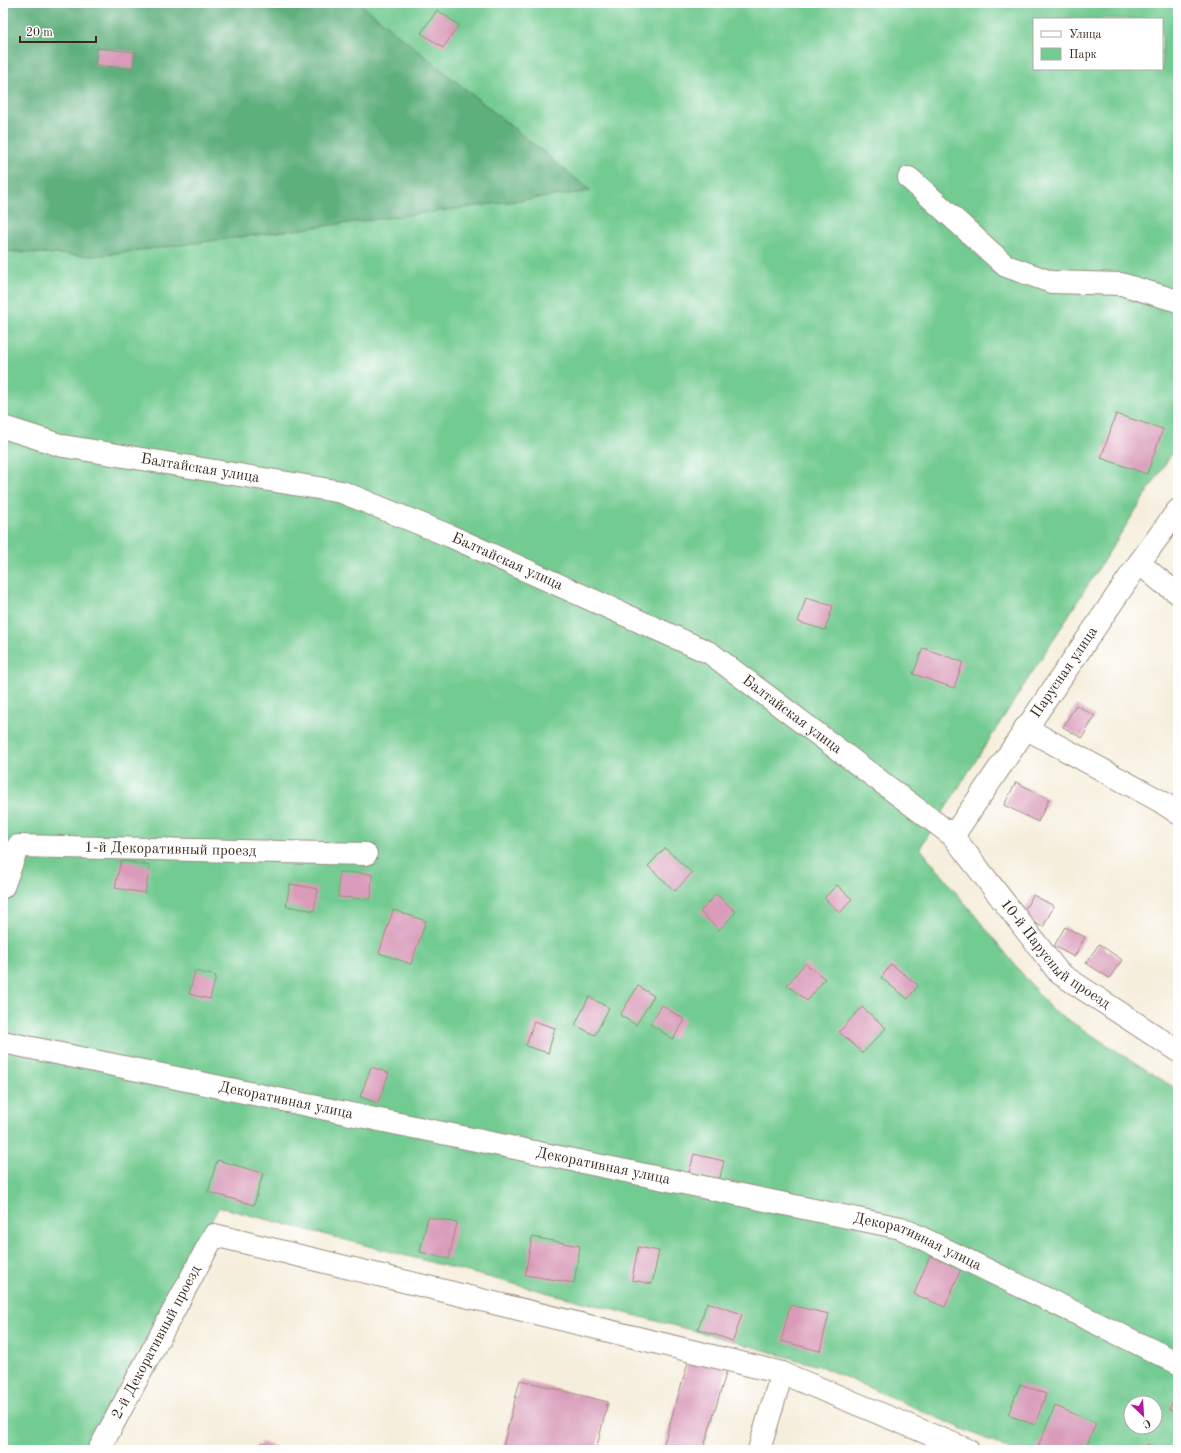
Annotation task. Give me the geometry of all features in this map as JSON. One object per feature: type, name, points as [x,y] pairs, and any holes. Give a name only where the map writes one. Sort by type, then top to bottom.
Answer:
[{"type":"street","points":[[909,178],[1006,266],[1051,282],[1121,284],[1178,300]]},
{"type":"street","name":"Балтайская улица","points":[[3,427],[63,446],[342,492],[450,536],[710,653],[953,836]]},
{"type":"street","name":"Парусная улица","points":[[953,836],[1025,728],[1139,563],[1178,510]]},
{"type":"street","points":[[1139,563],[1178,593]]},
{"type":"street","points":[[1025,728],[1160,801],[1178,813]]},
{"type":"street","name":"10-й Парусный проезд","points":[[953,836],[1059,973],[1178,1051]]},
{"type":"street","name":"1-й Декоративный проезд","points":[[3,887],[18,846],[366,854]]},
{"type":"street","name":"Декоративная улица","points":[[3,1042],[901,1228],[1178,1363]]},
{"type":"street","name":"2-й Декоративный проезд","points":[[98,1450],[214,1235],[782,1374]]},
{"type":"street","points":[[759,1450],[782,1374],[968,1450]]},
{"type":"green space","points":[[3,3],[359,3],[591,191],[95,256],[3,251]]},
{"type":"green space","points":[[359,3],[1178,3],[1178,444],[920,848],[1051,1009],[1178,1090],[1178,1450],[1011,1450],[822,1367],[733,1341],[219,1207],[84,1450],[3,1450],[3,251],[95,256],[591,191]]},
{"type":"building","points":[[437,10],[459,25],[443,48],[421,33]]},
{"type":"building","points":[[97,48],[135,52],[133,69],[95,65]]},
{"type":"building","points":[[1116,414],[1163,429],[1147,474],[1101,458]]},
{"type":"building","points":[[806,598],[833,606],[825,630],[798,622]]},
{"type":"building","points":[[923,648],[963,662],[954,688],[913,674]]},
{"type":"building","points":[[1076,705],[1095,716],[1082,738],[1063,727]]},
{"type":"building","points":[[1016,782],[1049,799],[1038,822],[1004,805]]},
{"type":"building","points":[[665,848],[692,873],[675,891],[648,866]]},
{"type":"building","points":[[121,860],[150,866],[145,893],[115,888]]},
{"type":"building","points":[[339,872],[372,874],[371,899],[338,897]]},
{"type":"building","points":[[290,884],[318,889],[314,911],[286,906]]},
{"type":"building","points":[[837,885],[852,899],[840,913],[824,898]]},
{"type":"building","points":[[716,894],[736,912],[719,930],[700,912]]},
{"type":"building","points":[[1033,895],[1054,906],[1043,927],[1021,916]]},
{"type":"building","points":[[393,910],[426,921],[411,964],[379,953]]},
{"type":"building","points":[[1065,927],[1085,937],[1074,957],[1054,946]]},
{"type":"building","points":[[1099,944],[1122,960],[1109,978],[1086,963]]},
{"type":"building","points":[[805,963],[825,979],[807,1001],[787,985]]},
{"type":"building","points":[[891,964],[918,985],[908,999],[881,978]]},
{"type":"building","points":[[195,971],[216,976],[210,999],[189,994]]},
{"type":"building","points":[[638,986],[654,996],[636,1025],[620,1015]]},
{"type":"building","points":[[589,997],[609,1008],[595,1035],[575,1025]]},
{"type":"building","points":[[662,1005],[685,1020],[673,1039],[650,1024]]},
{"type":"building","points":[[862,1007],[886,1028],[863,1053],[839,1032]]},
{"type":"building","points":[[534,1021],[555,1028],[548,1053],[526,1046]]},
{"type":"building","points":[[371,1067],[389,1073],[378,1103],[360,1097]]},
{"type":"building","points":[[694,1154],[724,1161],[719,1181],[689,1173]]},
{"type":"building","points":[[217,1160],[263,1173],[254,1205],[208,1192]]},
{"type":"building","points":[[428,1217],[457,1223],[449,1259],[420,1252]]},
{"type":"building","points":[[532,1237],[580,1246],[574,1283],[525,1275]]},
{"type":"building","points":[[638,1247],[659,1251],[652,1284],[632,1280]]},
{"type":"building","points":[[930,1256],[961,1269],[945,1307],[914,1294]]},
{"type":"building","points":[[707,1302],[742,1314],[733,1341],[698,1329]]},
{"type":"building","points":[[790,1305],[829,1314],[820,1351],[781,1341]]},
{"type":"building","points":[[690,1356],[728,1367],[703,1450],[662,1450]]},
{"type":"building","points":[[520,1380],[608,1402],[596,1450],[517,1450],[503,1446]]},
{"type":"building","points":[[1020,1384],[1046,1394],[1035,1425],[1008,1415]]},
{"type":"building","points":[[1178,1392],[1178,1413],[1169,1409]]},
{"type":"building","points":[[1055,1406],[1096,1423],[1085,1450],[1037,1449]]},
{"type":"building","points":[[261,1442],[285,1450],[258,1450]]},
{"type":"building","points":[[1147,1444],[1161,1450],[1144,1450]]}]
